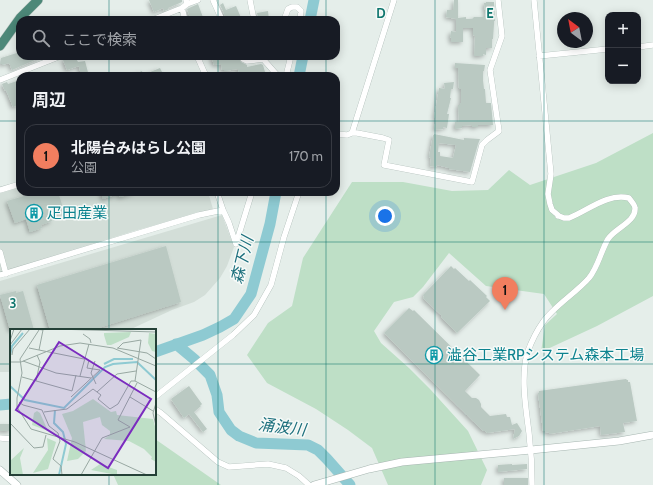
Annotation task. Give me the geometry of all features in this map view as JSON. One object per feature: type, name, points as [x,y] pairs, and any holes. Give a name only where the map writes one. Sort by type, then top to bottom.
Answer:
[{"type":"highway","points":[[22,16],[38,0]]},
{"type":"highway","points":[[0,46],[16,24]]},
{"type":"street","points":[[160,16],[185,4],[198,0]]},
{"type":"street","points":[[213,0],[220,16]]},
{"type":"street","points":[[250,0],[253,16]]},
{"type":"street","points":[[352,133],[394,0]]},
{"type":"street","points":[[340,134],[347,135],[352,133],[389,140],[384,165],[472,182],[482,145],[500,130],[490,70],[502,36],[498,0]]},
{"type":"street","points":[[532,485],[531,450],[524,378],[528,352],[544,321],[552,311],[590,277],[608,240],[614,232],[632,219],[635,207],[630,198],[623,196],[600,202],[569,218],[558,216],[552,210],[548,194],[551,174],[534,0]]},
{"type":"street","points":[[185,4],[185,16]]},
{"type":"street","points":[[285,16],[288,9],[292,7],[297,7],[301,11],[300,16]]},
{"type":"street","points":[[641,47],[653,45]]},
{"type":"street","points":[[539,56],[605,49]]},
{"type":"street","points":[[20,72],[51,60]]},
{"type":"street","points":[[199,60],[204,72]]},
{"type":"street","points":[[265,60],[275,72]]},
{"type":"street","points":[[287,72],[290,60]]},
{"type":"street","points":[[0,80],[16,74]]},
{"type":"street","points":[[0,190],[16,185]]},
{"type":"street","points":[[218,196],[236,244],[251,196]]},
{"type":"street","points":[[156,396],[205,358],[254,316],[271,285],[284,237],[298,196]]},
{"type":"street","points":[[0,276],[199,215],[223,210]]},
{"type":"street","points":[[0,252],[6,274]]},
{"type":"street","points":[[156,410],[162,413],[218,462],[229,467],[268,464],[286,468],[299,476],[309,485]]},
{"type":"street","points":[[314,485],[369,469],[402,462],[620,441],[653,435]]},
{"type":"street","points":[[0,438],[10,439]]},
{"type":"street","points":[[0,470],[17,485]]},
{"type":"shaded area","points":[[16,188],[16,196],[209,196],[213,209],[134,231],[0,273],[0,192]]},
{"type":"shaded area","points":[[222,215],[234,247],[227,266],[220,278],[205,295],[194,302],[172,310],[131,329],[10,329],[10,372],[0,372],[0,281]]},
{"type":"green space","points":[[653,133],[653,296],[597,326],[541,352],[545,325],[557,314],[544,294],[486,286],[449,253],[423,287],[413,297],[394,302],[374,331],[381,343],[430,389],[468,431],[487,470],[481,485],[388,485],[372,448],[316,409],[267,383],[247,355],[268,323],[292,306],[303,258],[352,182],[403,182],[452,191],[488,190],[509,170],[530,185],[596,163]]},
{"type":"green space","points":[[156,440],[221,485],[118,485],[113,475],[156,475]]},
{"type":"building","points":[[149,0],[182,0],[182,2],[164,11],[163,8],[154,12]]},
{"type":"building","points":[[454,0],[458,0],[458,18],[466,17],[466,19],[486,17],[484,3],[494,2],[495,21],[492,48],[486,48],[486,55],[483,54],[483,56],[474,56],[475,36],[473,35],[473,28],[463,28],[463,42],[451,42],[451,31],[456,32],[456,19],[446,17],[447,10],[453,10]]},
{"type":"building","points":[[223,3],[226,10],[236,6],[240,16],[225,16],[220,5]]},
{"type":"building","points":[[198,4],[202,16],[190,16],[187,9]]},
{"type":"building","points":[[268,11],[269,16],[258,16],[257,13]]},
{"type":"building","points":[[16,53],[16,60],[35,60],[12,70],[9,63],[2,65],[0,64],[1,58]]},
{"type":"building","points":[[63,60],[77,60],[78,62],[85,61],[88,72],[80,72],[79,66],[67,70]]},
{"type":"building","points":[[212,60],[240,60],[247,65],[247,67],[261,64],[263,65],[265,72],[239,72],[238,69],[224,71],[222,70],[221,64],[214,65]]},
{"type":"building","points":[[455,63],[485,65],[483,71],[484,89],[486,103],[491,103],[493,125],[478,125],[478,127],[472,127],[472,125],[462,126],[462,128],[455,129],[455,122],[459,122],[458,105],[461,103],[461,89],[459,89],[458,68],[455,68]]},
{"type":"building","points":[[160,68],[162,72],[150,72]]},
{"type":"building","points":[[16,81],[16,106],[13,107],[2,84],[7,82],[8,84]]},
{"type":"building","points":[[454,82],[453,89],[451,89],[451,98],[447,114],[449,114],[447,128],[443,127],[443,129],[434,130],[436,118],[434,118],[439,88],[445,89],[444,83]]},
{"type":"building","points":[[434,135],[464,140],[464,138],[480,139],[470,172],[449,169],[437,165],[436,167],[430,166],[431,158],[429,157]],"holes":[[[439,143],[456,145],[453,158],[440,156],[440,152],[438,152]]]},
{"type":"building","name":"疋田産業","points":[[24,196],[59,196],[64,211],[50,215],[52,221],[41,225],[42,228],[30,232],[26,219],[15,223],[7,201]]},
{"type":"building","points":[[102,196],[112,196],[103,199]]},
{"type":"building","points":[[166,246],[181,302],[95,329],[50,329],[37,285]]},
{"type":"building","points":[[451,266],[469,281],[470,280],[487,296],[486,297],[490,301],[457,333],[423,298],[423,295]]},
{"type":"building","points":[[23,291],[34,329],[10,330],[0,295]]},
{"type":"building","name":"澁谷工業RPシステム森本工場","points":[[409,308],[413,311],[414,310],[480,375],[465,391],[472,398],[479,400],[481,407],[490,416],[506,414],[507,417],[510,417],[512,425],[517,423],[522,431],[519,436],[513,439],[515,429],[487,433],[483,431],[384,333]]},
{"type":"building","points":[[626,379],[630,382],[637,421],[623,423],[625,432],[601,435],[600,426],[549,434],[549,432],[545,433],[545,431],[543,431],[539,391]]},
{"type":"building","points":[[189,386],[202,404],[194,412],[207,429],[203,432],[189,414],[184,418],[171,399]]},
{"type":"building","points":[[0,424],[10,424],[10,431],[0,431]]},
{"type":"building","points":[[527,464],[527,469],[498,472],[498,465]]},
{"type":"building","points":[[504,478],[528,478],[528,485],[504,485]]},
{"type":"waterway","name":"森下川","points":[[311,16],[314,0]]},
{"type":"waterway","name":"森下川","points":[[300,72],[302,60]]},
{"type":"waterway","name":"森下川","points":[[156,352],[203,335],[234,319],[251,294],[270,224],[275,196]]},
{"type":"waterway","name":"涌波川","points":[[176,344],[210,375],[217,395],[219,412],[231,430],[239,436],[256,443],[308,445],[318,450],[350,485]]},
{"type":"waterway","name":"森下川","points":[[0,405],[10,404]]},
{"type":"place","name":"疋田産業","points":[[34,213]]},
{"type":"place","name":"北陽台みはらし公園","points":[[505,310]]},
{"type":"place","name":"澁谷工業RPシステム森本工場","points":[[434,355]]}]
